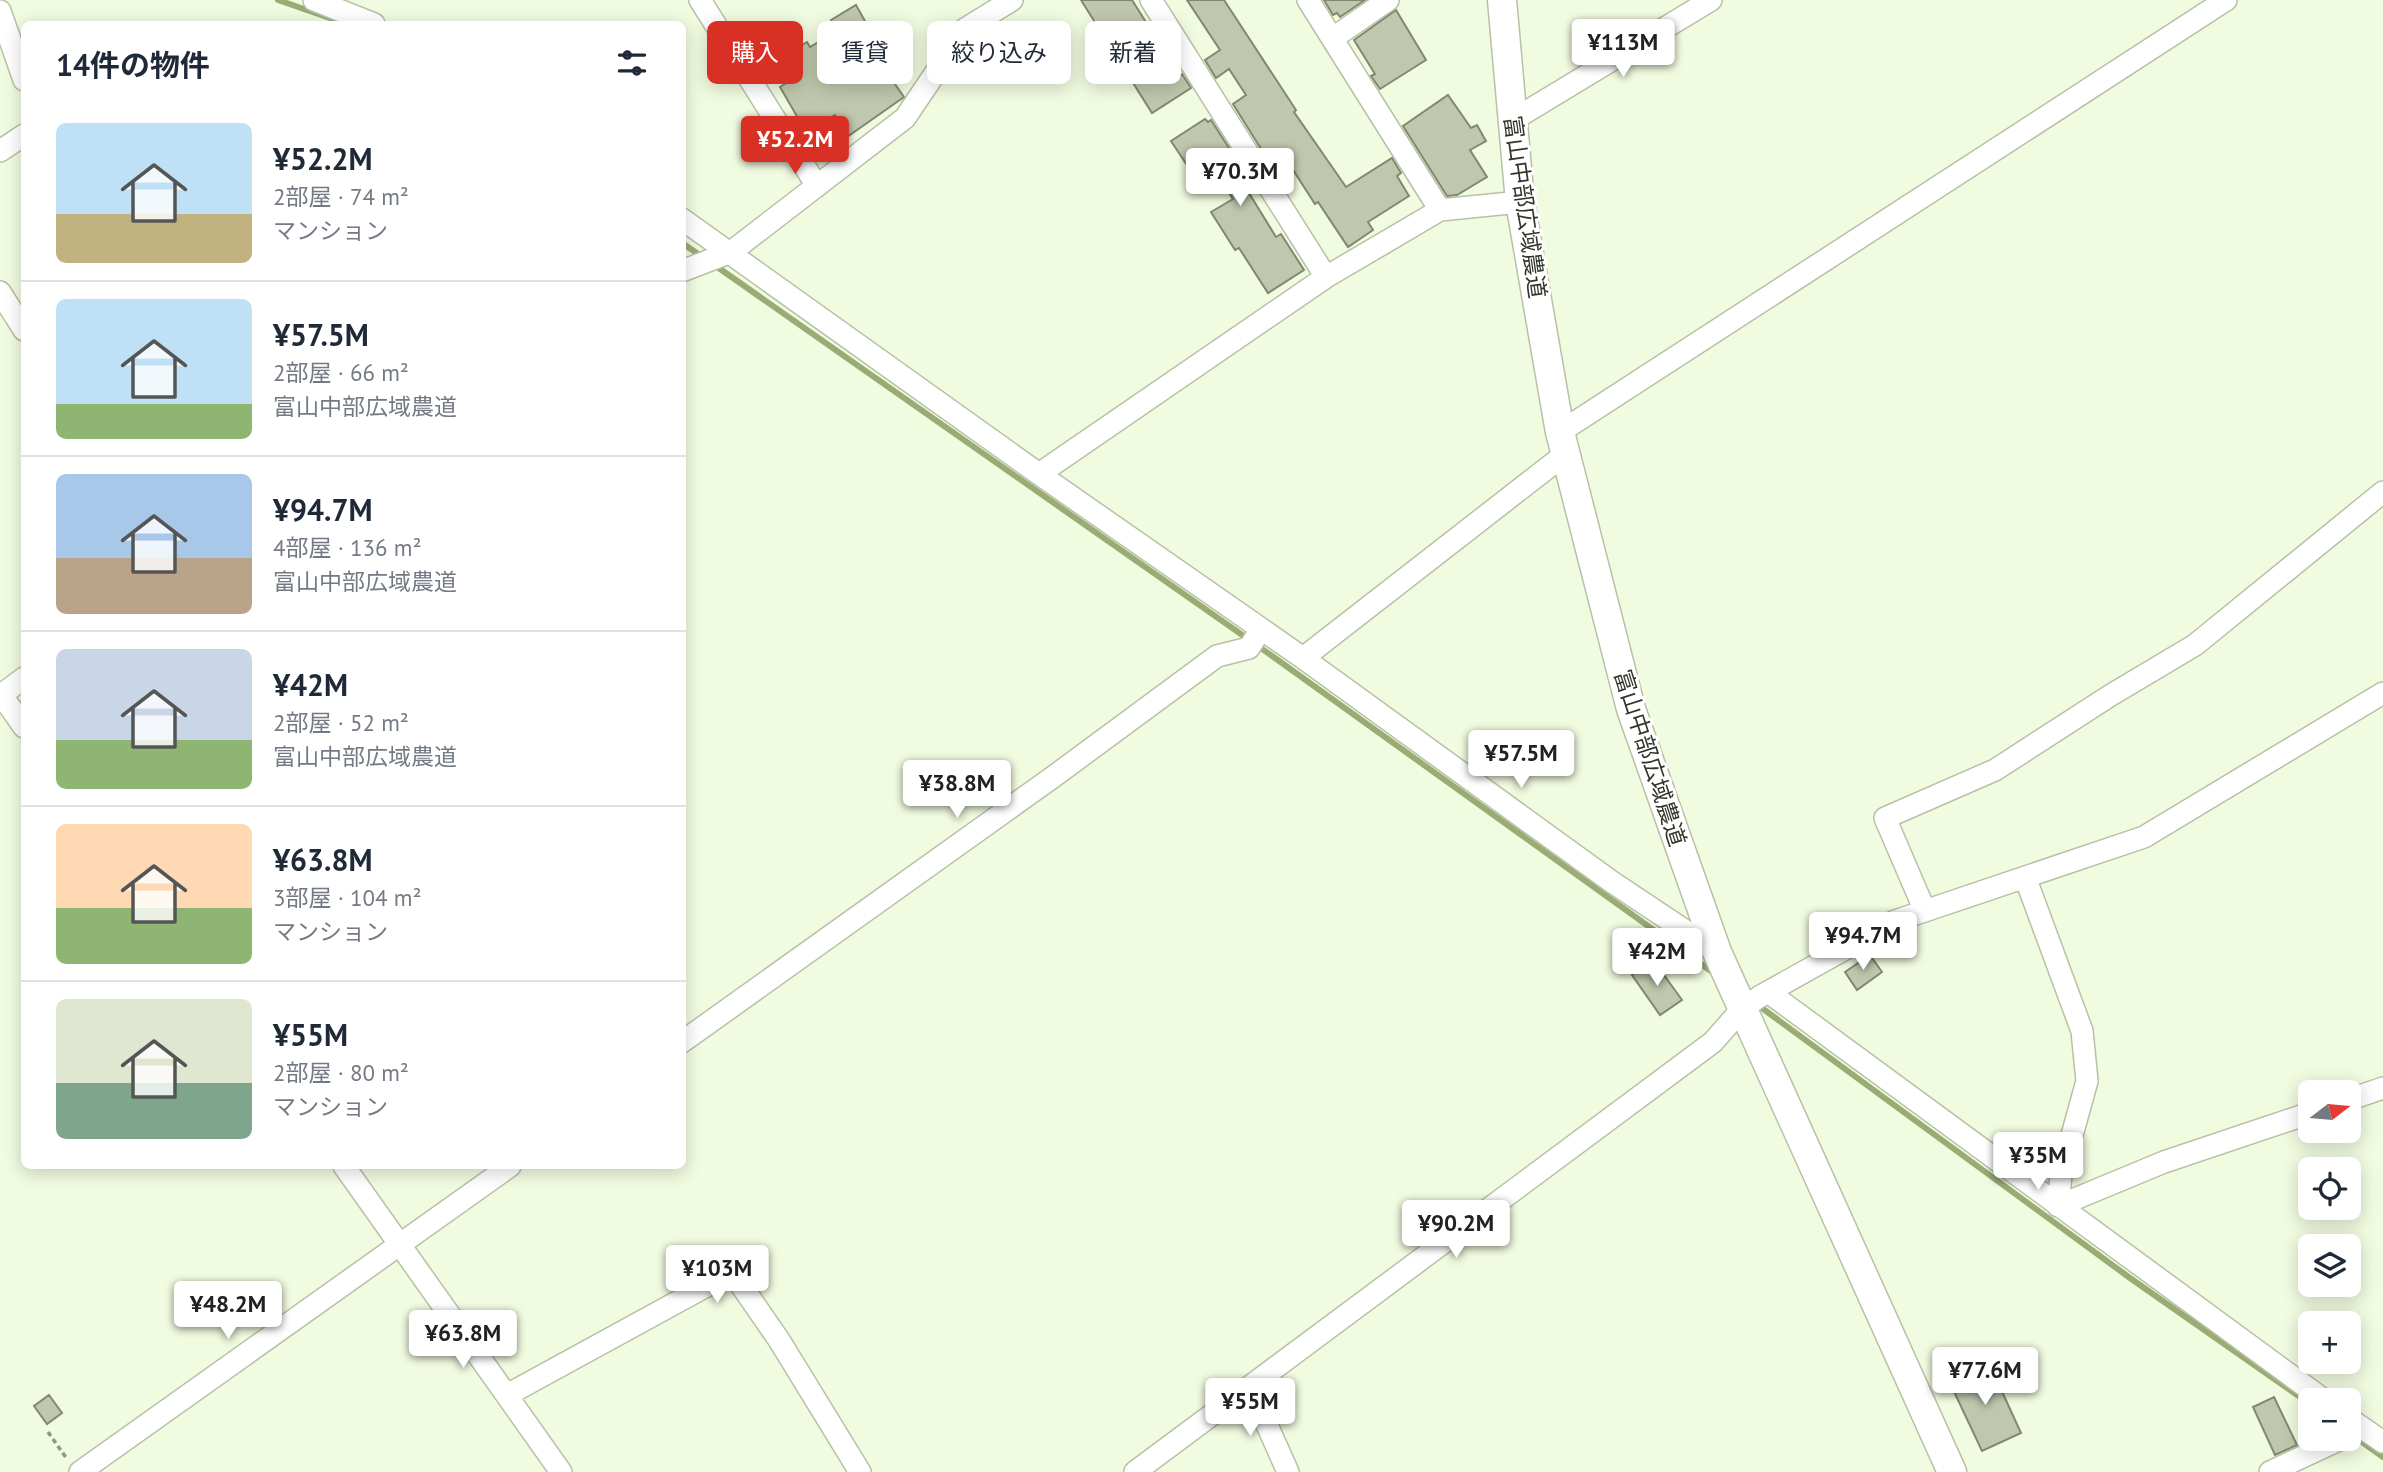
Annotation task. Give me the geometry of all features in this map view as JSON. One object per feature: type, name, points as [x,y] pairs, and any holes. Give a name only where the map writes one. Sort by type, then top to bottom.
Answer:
[{"type":"street","points":[[314,0],[366,21]]},
{"type":"street","points":[[700,0],[817,186]]},
{"type":"street","points":[[686,269],[731,252],[905,118],[965,29],[1012,0]]},
{"type":"street","points":[[1151,0],[1326,277]]},
{"type":"street","points":[[1308,0],[1440,210]]},
{"type":"street","points":[[1333,37],[1388,0]]},
{"type":"street","name":"富山中部広域農道","points":[[1502,0],[1520,202],[1562,444],[1630,709],[1717,952],[1952,1472]]},
{"type":"street","points":[[1513,120],[1712,0]]},
{"type":"street","points":[[1303,658],[1562,444],[2226,0]]},
{"type":"street","points":[[0,11],[21,71]]},
{"type":"street","points":[[0,151],[21,137]]},
{"type":"street","points":[[1039,474],[1326,277],[1440,210],[1520,202]]},
{"type":"street","points":[[686,222],[1039,474],[1303,658],[1612,882],[1717,952]]},
{"type":"street","points":[[0,292],[21,325]]},
{"type":"street","points":[[1925,911],[1885,818],[1995,770],[2111,695],[2195,645],[2383,492]]},
{"type":"street","points":[[686,1039],[1053,777],[1217,656],[1249,648],[1261,629]]},
{"type":"street","points":[[21,680],[0,695],[21,723]]},
{"type":"street","points":[[1135,1472],[1713,1042],[1742,1009],[1768,992],[1895,921],[2144,837],[2383,693]]},
{"type":"street","points":[[2025,877],[2082,1031],[2087,1081],[2061,1175],[2058,1206]]},
{"type":"street","points":[[1768,992],[2308,1388]]},
{"type":"street","points":[[2361,1096],[2383,1088]]},
{"type":"street","points":[[2058,1206],[2164,1162],[2298,1117]]},
{"type":"street","points":[[346,1169],[561,1472]]},
{"type":"street","points":[[75,1467],[506,1169]]},
{"type":"street","points":[[507,1395],[732,1272],[779,1340],[860,1472]]},
{"type":"street","points":[[1250,1387],[1288,1472]]},
{"type":"street","points":[[2361,1431],[2383,1442]]},
{"type":"street","points":[[2270,1472],[2315,1451]]},
{"type":"path","points":[[48,1432],[75,1467]]},
{"type":"building","points":[[1081,0],[1132,0],[1145,21],[1094,21]]},
{"type":"building","points":[[1187,0],[1224,0],[1296,110],[1294,112],[1346,187],[1392,158],[1401,173],[1397,176],[1409,196],[1368,222],[1373,230],[1348,247],[1318,202],[1315,204],[1286,159],[1273,168],[1233,104],[1246,95],[1229,69],[1216,78],[1205,60],[1220,50]]},
{"type":"building","points":[[1324,0],[1365,0],[1340,17],[1337,13],[1333,15]]},
{"type":"building","points":[[856,5],[865,21],[832,21]]},
{"type":"building","points":[[1396,10],[1426,60],[1380,89],[1371,76],[1375,74],[1354,40]]},
{"type":"building","points":[[807,42],[810,47],[817,43],[817,84],[895,84],[904,97],[847,137],[835,115],[806,132],[780,87],[784,84],[803,84],[803,44]]},
{"type":"building","points":[[1182,74],[1191,88],[1152,113],[1134,84],[1181,84]]},
{"type":"building","points":[[1448,95],[1471,128],[1477,125],[1486,141],[1470,150],[1487,177],[1457,195],[1447,196],[1403,126]]},
{"type":"building","points":[[1205,119],[1208,122],[1211,120],[1250,181],[1244,185],[1276,237],[1281,234],[1304,270],[1268,293],[1239,248],[1235,250],[1211,212],[1233,199],[1206,157],[1189,168],[1171,141]]},
{"type":"building","points":[[1870,955],[1882,972],[1857,990],[1845,972]]},
{"type":"building","points":[[1653,960],[1682,1000],[1660,1015],[1632,975]]},
{"type":"building","points":[[1989,1363],[2021,1433],[1982,1451],[1949,1381]]},
{"type":"building","points":[[49,1395],[62,1413],[47,1424],[34,1406]]},
{"type":"building","points":[[2274,1397],[2297,1445],[2275,1455],[2253,1407]]},
{"type":"waterway","points":[[278,0],[338,21]]},
{"type":"waterway","points":[[686,246],[704,258]]},
{"type":"waterway","points":[[713,264],[1275,658],[1715,974]]},
{"type":"waterway","points":[[1755,1003],[2130,1278],[2298,1396]]},
{"type":"waterway","points":[[2361,1441],[2383,1457]]}]
